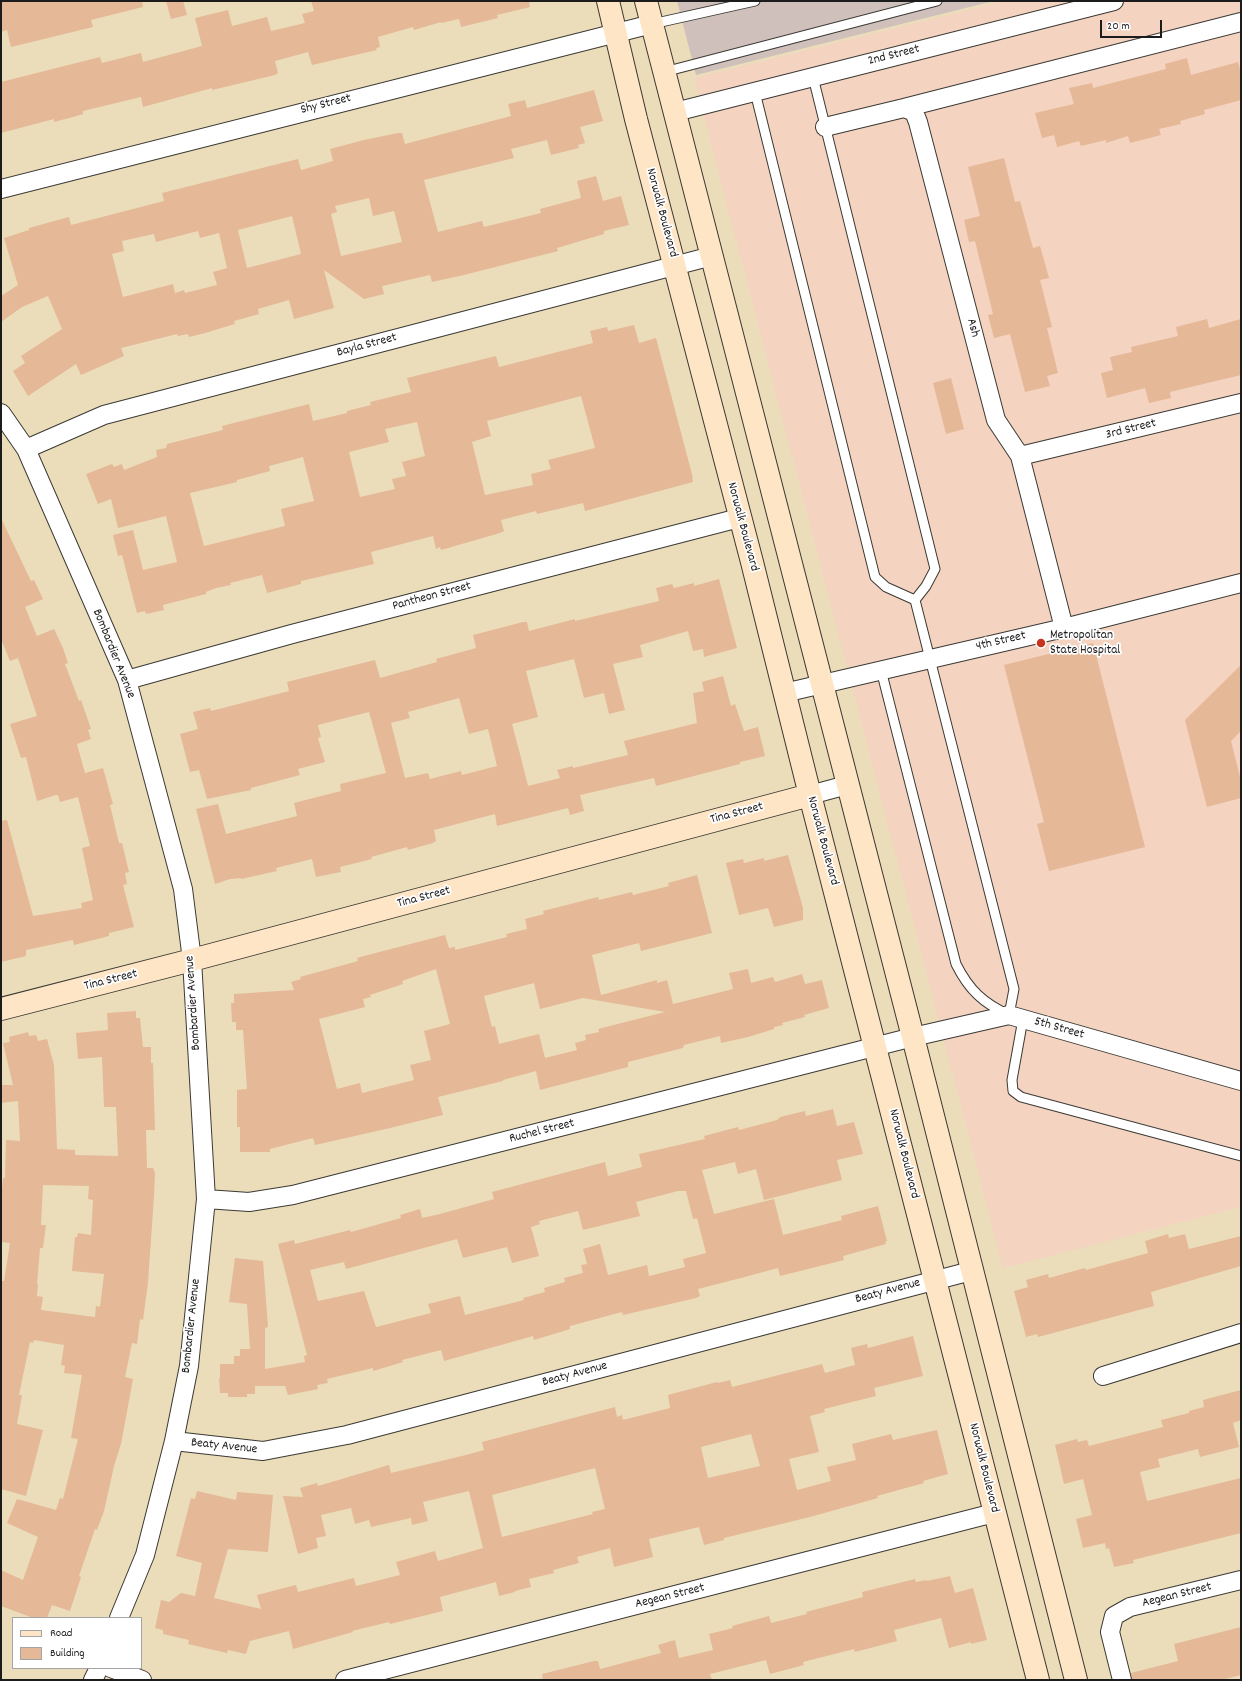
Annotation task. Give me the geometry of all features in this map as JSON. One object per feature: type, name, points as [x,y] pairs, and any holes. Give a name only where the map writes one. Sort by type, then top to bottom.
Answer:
[{"type":"main road","name":"Norwalk Boulevard","points":[[608,1],[636,119],[675,265],[1038,1680]]},
{"type":"main road","points":[[646,1],[913,1037],[971,1271],[1076,1680]]},
{"type":"main road","name":"Tina Street","points":[[1,1009],[192,960],[810,795]]},
{"type":"street","name":"2nd Street","points":[[675,112],[1114,1]]},
{"type":"street","points":[[825,127],[1241,22]]},
{"type":"street","name":"Shy Street","points":[[1,189],[652,24]]},
{"type":"street","name":"Ash","points":[[904,108],[914,112],[918,122],[996,420],[1020,456],[1064,628]]},
{"type":"street","name":"Bayla Street","points":[[26,449],[104,415],[712,256]]},
{"type":"street","name":"3rd Street","points":[[1020,456],[1241,403]]},
{"type":"street","name":"Bombardier Avenue","points":[[1,413],[26,449],[127,680],[183,889],[192,960],[206,1198],[189,1366],[174,1441],[145,1555],[119,1617]]},
{"type":"street","name":"Pantheon Street","points":[[127,680],[292,634],[739,518]]},
{"type":"street","name":"4th Street","points":[[784,693],[1064,628],[1241,582]]},
{"type":"street","name":"Tina Street","points":[[810,795],[847,785]]},
{"type":"street","name":"5th Street","points":[[876,1047],[913,1037],[1016,1017],[1241,1081]]},
{"type":"street","name":"Ruchel Street","points":[[206,1198],[249,1202],[293,1196],[876,1047]]},
{"type":"street","name":"Beaty Avenue","points":[[174,1441],[263,1451],[347,1435],[971,1271]]},
{"type":"street","points":[[1103,1376],[1241,1333]]},
{"type":"street","name":"Aegean Street","points":[[345,1680],[994,1513]]},
{"type":"street","name":"Aegean Street","points":[[1122,1680],[1110,1632],[1114,1616],[1130,1607],[1241,1580]]},
{"type":"street","points":[[93,1680],[98,1669]]},
{"type":"street","points":[[114,1669],[142,1680]]},
{"type":"lane","points":[[652,24],[755,1]]},
{"type":"lane","points":[[664,72],[937,1]]},
{"type":"lane","points":[[813,77],[935,569],[926,586],[915,600]]},
{"type":"lane","points":[[755,92],[875,577],[886,587],[915,600]]},
{"type":"lane","points":[[915,600],[1014,988],[1016,1017],[1012,1080],[1013,1091],[1021,1097],[1241,1156]]},
{"type":"lane","points":[[881,670],[956,964],[970,987],[982,1000],[1016,1017]]},
{"type":"shaded area","points":[[677,1],[994,1],[696,75]]},
{"type":"shaded area","name":"Metropolitan State Hospital","points":[[1004,1],[1241,1],[1241,1207],[1003,1268],[694,78]]},
{"type":"building","points":[[1,1],[142,1],[143,7],[91,20],[93,27],[11,47],[7,30],[1,32]]},
{"type":"building","points":[[166,1],[183,1],[187,15],[171,19]]},
{"type":"building","points":[[311,1],[529,1],[530,7],[497,15],[498,18],[461,27],[459,19],[441,22],[414,30],[413,27],[378,37],[380,47],[376,48],[377,50],[312,65],[308,52],[275,61],[278,73],[275,75],[212,90],[212,88],[143,107],[141,97],[83,111],[83,114],[54,122],[54,119],[1,133],[1,82],[100,57],[102,63],[141,53],[143,62],[202,46],[195,18],[228,10],[232,26],[267,17],[271,31],[305,23],[302,14],[314,11]]},
{"type":"building","points":[[1187,58],[1191,75],[1238,62],[1241,73],[1241,100],[1204,110],[1205,114],[1180,121],[1181,124],[1159,129],[1161,135],[1130,143],[1128,136],[1106,143],[1106,140],[1081,146],[1079,141],[1057,147],[1054,135],[1042,138],[1035,113],[1074,104],[1069,88],[1092,83],[1093,88],[1166,69],[1165,64]]},
{"type":"building","points":[[594,90],[603,121],[580,127],[585,143],[578,145],[579,148],[551,155],[547,140],[511,149],[514,158],[424,180],[438,232],[482,221],[484,227],[541,213],[540,209],[581,198],[577,181],[596,176],[603,201],[621,196],[629,225],[604,231],[604,234],[557,248],[558,251],[464,275],[432,282],[430,275],[382,286],[384,294],[364,299],[324,270],[334,308],[294,319],[289,300],[258,309],[259,314],[234,321],[235,324],[205,333],[189,337],[188,334],[178,336],[177,334],[121,348],[124,356],[81,375],[76,364],[28,396],[13,371],[25,363],[21,356],[62,329],[48,296],[22,307],[1,322],[1,296],[18,285],[4,238],[29,230],[29,228],[69,217],[71,225],[164,201],[162,193],[298,159],[301,170],[333,161],[330,149],[364,140],[402,133],[405,144],[511,116],[508,104],[525,100],[527,108]],"holes":[[[369,198],[373,216],[394,211],[402,242],[341,256],[331,214],[337,212],[335,206]],[[292,216],[301,254],[247,268],[238,230]],[[198,231],[200,238],[219,233],[227,268],[213,272],[217,285],[185,293],[184,290],[175,293],[173,284],[123,297],[112,254],[124,251],[122,241],[154,234],[156,242]]]},
{"type":"building","points":[[1004,158],[1015,202],[1020,201],[1033,248],[1040,246],[1049,278],[1040,280],[1052,327],[1047,328],[1058,373],[1047,376],[1050,386],[1025,392],[1010,334],[994,338],[988,315],[993,314],[975,241],[969,242],[964,220],[980,216],[968,167]]},
{"type":"building","points":[[1207,319],[1209,328],[1241,319],[1241,375],[1170,392],[1171,398],[1149,403],[1145,388],[1107,398],[1101,373],[1113,370],[1110,357],[1132,352],[1131,347],[1178,336],[1176,327]]},
{"type":"building","points":[[634,325],[639,343],[656,338],[693,482],[585,511],[583,503],[537,514],[536,511],[501,520],[504,531],[500,533],[441,550],[440,547],[436,549],[433,536],[371,552],[374,564],[301,581],[301,584],[267,593],[262,575],[230,583],[231,585],[216,588],[206,592],[206,594],[163,605],[164,610],[146,614],[145,611],[137,613],[122,555],[118,556],[113,535],[133,530],[143,570],[177,562],[166,516],[118,528],[111,499],[98,504],[86,474],[112,464],[114,467],[122,464],[124,470],[157,457],[156,450],[166,448],[167,444],[223,430],[222,426],[309,404],[313,421],[347,413],[347,411],[371,405],[370,402],[411,392],[407,378],[496,356],[499,367],[593,343],[590,331],[607,327],[608,331]],"holes":[[[581,396],[595,448],[548,460],[551,469],[531,474],[533,485],[485,495],[472,442],[491,436],[487,421]],[[417,422],[425,456],[402,462],[406,476],[392,479],[395,489],[360,497],[349,452],[389,442],[385,429]],[[303,457],[314,501],[281,509],[285,526],[204,546],[190,493],[237,482],[237,480],[270,471],[269,466]]]},
{"type":"building","points":[[951,378],[964,429],[946,434],[933,383]]},
{"type":"building","points":[[1,518],[31,581],[34,580],[43,599],[25,607],[37,636],[54,629],[63,648],[68,663],[65,664],[79,701],[81,700],[91,729],[88,730],[91,739],[77,744],[85,773],[103,768],[113,804],[110,805],[119,843],[122,843],[129,872],[125,873],[127,884],[123,885],[134,927],[109,933],[109,936],[74,945],[73,940],[26,950],[26,956],[1,962],[1,821],[7,820],[33,916],[82,908],[81,903],[93,900],[82,848],[90,846],[78,797],[60,802],[58,795],[56,795],[37,801],[26,757],[21,758],[10,724],[37,716],[18,658],[10,661],[1,639]]},
{"type":"building","points":[[719,579],[737,648],[704,657],[703,649],[693,651],[688,631],[640,645],[643,657],[613,664],[625,710],[609,714],[604,693],[584,698],[574,659],[526,671],[538,717],[512,724],[528,786],[560,778],[557,770],[573,766],[573,768],[628,755],[624,741],[697,723],[693,693],[704,691],[702,682],[723,676],[731,706],[735,704],[744,731],[758,727],[765,756],[656,786],[654,778],[580,795],[584,811],[570,815],[568,808],[497,826],[495,814],[434,830],[436,841],[433,843],[408,850],[407,847],[371,857],[372,859],[340,867],[341,872],[316,877],[312,859],[276,868],[277,871],[241,879],[230,879],[215,884],[196,809],[218,804],[226,834],[297,816],[294,803],[341,791],[340,784],[386,773],[369,712],[318,725],[321,737],[318,738],[325,762],[298,769],[300,775],[251,788],[251,790],[207,799],[199,770],[190,772],[180,734],[198,729],[193,712],[210,708],[211,711],[289,691],[287,682],[375,660],[380,678],[437,662],[436,659],[476,648],[473,635],[523,622],[527,622],[529,631],[575,619],[575,621],[659,601],[656,588],[672,584],[674,588],[694,583],[694,586]],"holes":[[[459,698],[469,734],[488,729],[497,766],[462,775],[461,771],[430,779],[428,773],[405,778],[391,723],[410,718],[408,712]]]},
{"type":"building","points":[[1093,643],[1145,847],[1049,871],[1037,824],[1044,822],[1004,665]]},
{"type":"building","points":[[1241,665],[1241,731],[1231,741],[1241,781],[1241,798],[1207,807],[1185,720]]},
{"type":"building","points":[[788,855],[803,908],[803,920],[774,927],[768,908],[739,915],[726,863],[743,859],[744,863],[764,858],[764,861]]},
{"type":"building","points":[[697,875],[712,933],[641,951],[639,943],[592,955],[601,995],[657,980],[657,983],[667,980],[673,1004],[733,989],[729,973],[748,969],[751,983],[773,977],[775,982],[802,974],[805,984],[822,980],[829,1008],[804,1015],[805,1017],[782,1023],[783,1025],[774,1027],[774,1029],[748,1037],[721,1043],[720,1036],[684,1045],[683,1048],[628,1062],[628,1067],[540,1090],[536,1071],[503,1081],[438,1097],[443,1115],[390,1128],[315,1145],[313,1138],[270,1149],[270,1152],[240,1152],[240,1127],[237,1127],[237,1090],[247,1089],[243,1030],[236,1030],[236,1022],[232,1022],[231,1003],[234,1003],[234,994],[294,990],[291,982],[301,979],[300,977],[358,961],[357,958],[445,935],[449,948],[455,947],[455,950],[507,937],[506,934],[527,929],[525,919],[544,914],[543,911],[598,897],[599,900],[632,892],[633,895],[669,886],[668,883]],"holes":[[[436,969],[450,1024],[424,1031],[431,1060],[410,1065],[414,1080],[362,1093],[360,1083],[337,1089],[319,1019],[365,1007],[363,999],[371,997],[370,995],[403,984],[402,981]],[[534,983],[540,1009],[583,998],[665,1012],[598,1029],[599,1032],[585,1035],[586,1040],[575,1043],[577,1050],[545,1058],[539,1034],[499,1044],[495,1026],[492,1027],[484,996]]]},
{"type":"building","points":[[136,1011],[136,1018],[140,1018],[143,1047],[151,1047],[151,1063],[153,1063],[155,1130],[146,1130],[147,1168],[153,1168],[155,1173],[148,1283],[143,1320],[140,1319],[137,1344],[132,1343],[125,1377],[133,1379],[121,1444],[114,1466],[104,1511],[97,1530],[95,1529],[79,1576],[81,1577],[70,1611],[52,1605],[47,1617],[30,1617],[1,1606],[1,1570],[23,1580],[38,1537],[7,1523],[17,1499],[56,1510],[60,1498],[63,1499],[78,1439],[71,1438],[82,1375],[64,1373],[65,1366],[61,1365],[64,1345],[34,1340],[33,1343],[30,1342],[19,1395],[22,1395],[17,1424],[43,1430],[26,1496],[1,1489],[1,1281],[4,1281],[10,1243],[1,1242],[1,1199],[3,1178],[5,1178],[6,1140],[20,1141],[18,1101],[1,1103],[1,1085],[13,1085],[3,1043],[10,1042],[9,1037],[28,1032],[29,1036],[36,1035],[38,1041],[47,1039],[54,1065],[57,1149],[75,1150],[75,1155],[118,1156],[116,1107],[104,1107],[102,1057],[78,1059],[76,1033],[108,1030],[107,1013]],"holes":[[[43,1185],[89,1186],[88,1199],[93,1200],[91,1235],[78,1233],[77,1237],[75,1237],[72,1271],[104,1274],[100,1307],[96,1306],[95,1317],[41,1310],[43,1297],[37,1296],[37,1284],[40,1248],[43,1248],[46,1225],[41,1225]]]},
{"type":"building","points":[[833,1109],[837,1126],[854,1122],[863,1154],[837,1160],[842,1180],[764,1200],[756,1169],[738,1174],[735,1162],[702,1170],[714,1214],[774,1199],[783,1235],[842,1220],[841,1216],[878,1206],[887,1241],[885,1242],[886,1244],[843,1256],[844,1260],[780,1276],[778,1268],[698,1289],[700,1296],[696,1298],[623,1315],[622,1312],[570,1326],[570,1329],[534,1340],[533,1336],[444,1361],[441,1350],[402,1360],[403,1362],[373,1371],[373,1368],[327,1379],[328,1383],[317,1385],[318,1389],[288,1395],[285,1386],[255,1386],[255,1394],[247,1394],[247,1397],[228,1397],[228,1393],[220,1393],[220,1364],[234,1364],[234,1356],[240,1356],[240,1349],[250,1349],[247,1304],[229,1302],[235,1258],[263,1261],[268,1327],[265,1328],[265,1369],[305,1362],[304,1356],[307,1355],[278,1244],[294,1240],[295,1244],[350,1230],[351,1232],[401,1218],[400,1215],[420,1209],[422,1218],[440,1214],[494,1199],[492,1192],[605,1162],[608,1176],[642,1167],[639,1154],[705,1139],[704,1136],[738,1127],[739,1130],[805,1111],[806,1116]],"holes":[[[678,1191],[686,1191],[693,1219],[697,1218],[706,1253],[683,1259],[685,1267],[649,1276],[647,1265],[608,1275],[600,1244],[583,1249],[587,1264],[581,1265],[583,1273],[564,1278],[565,1282],[544,1288],[545,1292],[523,1298],[524,1300],[465,1315],[460,1296],[428,1304],[431,1313],[376,1327],[364,1291],[318,1301],[310,1270],[344,1262],[346,1269],[457,1239],[463,1258],[507,1247],[512,1263],[539,1256],[531,1227],[540,1224],[539,1221],[578,1211],[583,1230],[640,1216],[636,1202]]]},
{"type":"building","points":[[1168,1234],[1169,1238],[1185,1234],[1189,1249],[1241,1236],[1241,1266],[1151,1292],[1154,1306],[1038,1337],[1037,1334],[1026,1337],[1014,1291],[1028,1287],[1026,1280],[1048,1274],[1049,1278],[1085,1268],[1086,1270],[1148,1253],[1145,1241]]},
{"type":"building","points":[[913,1336],[923,1376],[874,1388],[876,1396],[824,1409],[825,1412],[810,1416],[819,1452],[789,1459],[797,1490],[831,1481],[827,1467],[856,1460],[852,1444],[891,1434],[893,1440],[937,1430],[948,1474],[923,1481],[924,1483],[877,1496],[878,1498],[810,1517],[724,1538],[724,1540],[704,1545],[699,1527],[649,1539],[653,1557],[614,1567],[610,1548],[577,1557],[579,1563],[553,1570],[554,1573],[529,1579],[531,1587],[499,1596],[496,1582],[440,1597],[443,1611],[390,1624],[389,1622],[352,1631],[353,1632],[293,1649],[289,1631],[250,1641],[246,1654],[228,1650],[227,1653],[188,1644],[189,1640],[163,1634],[163,1630],[155,1628],[161,1600],[169,1602],[181,1593],[195,1596],[202,1563],[176,1556],[191,1498],[195,1499],[197,1491],[236,1500],[237,1492],[273,1495],[268,1552],[228,1549],[214,1598],[261,1609],[257,1595],[296,1585],[298,1592],[354,1578],[356,1586],[400,1575],[396,1562],[435,1551],[438,1561],[483,1548],[469,1491],[423,1502],[428,1521],[412,1525],[411,1518],[371,1527],[369,1520],[355,1524],[351,1508],[321,1515],[326,1536],[316,1538],[318,1548],[298,1554],[283,1496],[303,1497],[300,1488],[317,1483],[318,1486],[389,1465],[391,1473],[466,1455],[484,1450],[482,1442],[615,1407],[617,1417],[622,1415],[623,1420],[670,1408],[668,1395],[717,1382],[730,1380],[732,1387],[822,1364],[825,1373],[855,1365],[851,1348],[867,1344],[868,1348]],"holes":[[[751,1434],[760,1466],[708,1478],[701,1447]],[[595,1468],[605,1509],[592,1512],[593,1514],[502,1537],[492,1495]]]},
{"type":"building","points":[[1241,1390],[1241,1420],[1233,1423],[1239,1447],[1200,1457],[1198,1449],[1158,1459],[1160,1467],[1140,1472],[1147,1501],[1241,1478],[1241,1533],[1133,1560],[1134,1563],[1114,1567],[1109,1548],[1106,1549],[1105,1543],[1083,1548],[1076,1519],[1092,1515],[1083,1479],[1064,1484],[1055,1445],[1077,1439],[1078,1442],[1087,1440],[1089,1446],[1163,1427],[1161,1420],[1189,1413],[1189,1411],[1204,1407],[1203,1400]]},
{"type":"building","points":[[950,1576],[955,1593],[973,1588],[987,1640],[971,1644],[971,1642],[949,1648],[941,1618],[894,1630],[897,1641],[855,1652],[854,1649],[803,1662],[804,1665],[770,1674],[766,1660],[710,1674],[712,1680],[543,1680],[542,1674],[594,1661],[598,1661],[600,1669],[661,1653],[658,1645],[675,1640],[679,1658],[713,1650],[709,1634],[733,1628],[732,1626],[769,1616],[771,1623],[863,1597],[862,1592],[915,1579],[916,1582]]},
{"type":"building","points":[[1241,1627],[1241,1675],[1221,1680],[1132,1680],[1131,1673],[1178,1661],[1174,1644]]},
{"type":"place","name":"Metropolitan State Hospital","points":[[1041,643]]}]
